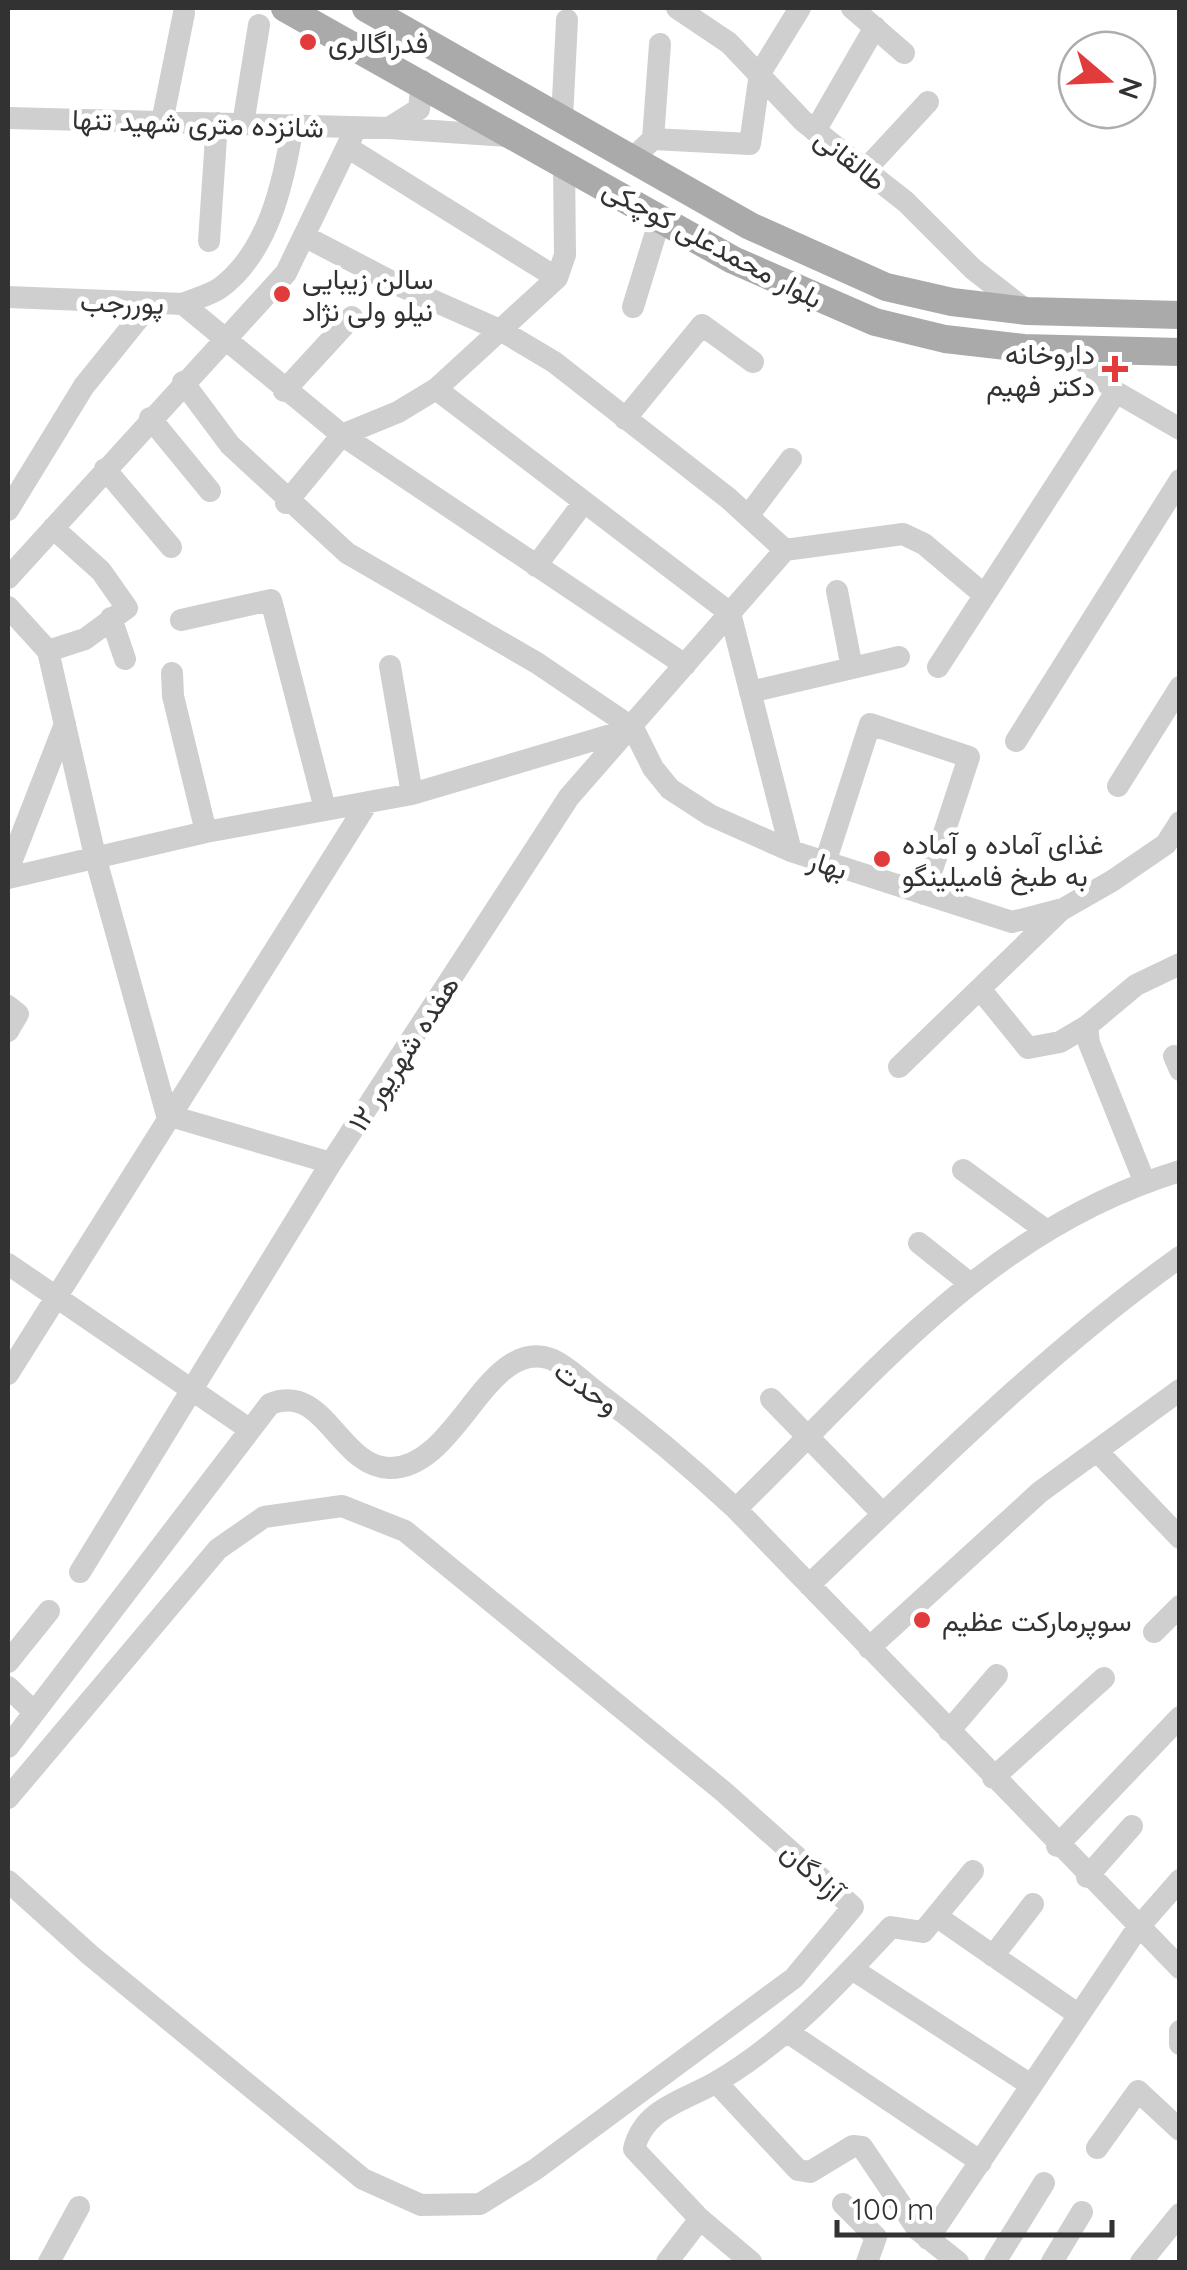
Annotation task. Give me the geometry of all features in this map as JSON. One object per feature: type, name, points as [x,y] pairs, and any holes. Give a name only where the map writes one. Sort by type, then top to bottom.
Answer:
[{"type":"main road","name":"بلوار محمدعلی کوچکی","points":[[285,8],[520,136],[660,219],[808,296],[875,322],[946,339],[1073,351],[1180,352]]},
{"type":"main road","name":"بلوار محمدعلی کوچکی","points":[[381,10],[750,226],[886,286],[952,302],[1027,311],[1180,315]]},
{"type":"street","name":"طالقانی","points":[[676,8],[709,29],[760,73],[815,130],[906,202],[973,270],[1027,311]]},
{"type":"street","points":[[709,29],[720,8]]},
{"type":"street","points":[[653,139],[750,144],[760,73],[800,8]]},
{"type":"street","points":[[852,8],[904,54]]},
{"type":"street","points":[[162,122],[184,13]]},
{"type":"street","points":[[562,119],[568,20]]},
{"type":"street","points":[[243,124],[259,25]]},
{"type":"street","points":[[815,130],[875,27]]},
{"type":"street","points":[[632,159],[653,139],[660,44]]},
{"type":"street","points":[[388,128],[408,120],[419,109],[422,81]]},
{"type":"street","points":[[865,170],[928,102]]},
{"type":"street","name":"شانزده متری شهید تنها","points":[[8,118],[293,124],[352,138],[388,128],[520,136]]},
{"type":"street","points":[[209,241],[216,122]]},
{"type":"street","points":[[183,304],[220,288],[256,244],[283,185],[293,124]]},
{"type":"street","points":[[8,578],[224,336],[286,274],[352,138],[557,278]]},
{"type":"street","points":[[286,502],[342,434],[398,412],[436,389],[557,278],[564,255],[564,162]]},
{"type":"street","points":[[632,308],[660,219]]},
{"type":"street","points":[[304,236],[398,285],[502,331],[554,362],[748,516],[785,550],[903,534],[924,544],[982,592]]},
{"type":"street","name":"پوررجب","points":[[8,298],[183,304],[284,391],[342,434],[685,665]]},
{"type":"street","points":[[8,510],[84,386],[151,302]]},
{"type":"street","points":[[284,391],[352,317]]},
{"type":"street","points":[[625,419],[702,325],[753,362]]},
{"type":"street","points":[[1073,351],[1116,392],[1180,429]]},
{"type":"street","points":[[183,382],[230,446],[346,554],[522,654],[633,728]]},
{"type":"street","points":[[436,389],[730,613],[790,851]]},
{"type":"street","points":[[938,666],[982,592],[1116,392]]},
{"type":"street","points":[[150,418],[210,492]]},
{"type":"street","points":[[748,516],[791,458]]},
{"type":"street","points":[[106,469],[171,547]]},
{"type":"street","points":[[1016,742],[1180,480]]},
{"type":"street","points":[[536,566],[584,502]]},
{"type":"street","points":[[53,528],[100,572],[119,613],[125,658]]},
{"type":"street","name":"هفده شهریور ۱۲","points":[[80,1572],[331,1164],[569,798],[785,550]]},
{"type":"street","points":[[837,592],[852,668]]},
{"type":"street","points":[[181,620],[271,600],[324,808]]},
{"type":"street","points":[[8,607],[48,652],[95,856],[167,1115]]},
{"type":"street","points":[[48,652],[85,639],[119,613]]},
{"type":"street","points":[[750,692],[899,657]]},
{"type":"street","points":[[390,666],[412,794]]},
{"type":"street","points":[[172,673],[172,696],[206,832]]},
{"type":"street","points":[[1118,786],[1180,687]]},
{"type":"street","points":[[8,870],[65,724]]},
{"type":"street","points":[[825,863],[870,724],[969,757],[924,894]]},
{"type":"street","points":[[8,878],[206,832],[412,794],[633,728]]},
{"type":"street","name":"بهار","points":[[633,728],[653,768],[670,789],[710,815],[790,851],[1012,922],[1063,909],[1173,845]]},
{"type":"street","points":[[8,1374],[167,1115],[368,802]]},
{"type":"street","points":[[1173,845],[1180,822]]},
{"type":"street","points":[[899,1066],[1063,909]]},
{"type":"street","points":[[980,989],[1028,1048],[1060,1042],[1087,1026],[1136,985],[1180,964]]},
{"type":"street","points":[[8,1006],[18,1014],[8,1031]]},
{"type":"street","points":[[1087,1026],[1088,1044],[1145,1183]]},
{"type":"street","points":[[167,1115],[331,1164]]},
{"type":"street","points":[[962,1170],[1044,1230]]},
{"type":"street","points":[[736,1509],[968,1282],[1044,1230],[1101,1198],[1180,1172]]},
{"type":"street","points":[[919,1243],[968,1282]]},
{"type":"street","points":[[809,1585],[990,1409],[1073,1335],[1180,1257]]},
{"type":"street","points":[[8,1264],[249,1429]]},
{"type":"street","name":"وحدت","points":[[8,1747],[144,1575],[270,1404],[285,1398],[304,1401],[362,1458],[384,1468],[410,1467],[435,1449],[502,1370],[522,1359],[550,1359],[664,1442],[736,1509],[1137,1929],[1180,1968]]},
{"type":"street","points":[[869,1648],[1040,1492],[1179,1390]]},
{"type":"street","points":[[770,1399],[884,1514]]},
{"type":"street","points":[[1098,1452],[1180,1538]]},
{"type":"street","name":"آزادگان","points":[[8,1798],[218,1549],[264,1517],[342,1506],[405,1531],[724,1792],[853,1907],[794,1978],[536,2169],[480,2204],[421,2205],[363,2179],[90,1955],[8,1881]]},
{"type":"street","points":[[1154,1632],[1180,1606]]},
{"type":"street","points":[[8,1662],[49,1611]]},
{"type":"street","points":[[949,1732],[997,1674]]},
{"type":"street","points":[[993,1778],[1104,1678]]},
{"type":"street","points":[[8,1687],[34,1712]]},
{"type":"street","points":[[1058,1846],[1180,1716]]},
{"type":"street","points":[[1087,1877],[1132,1826]]},
{"type":"street","points":[[751,2262],[700,2220],[634,2149],[638,2130],[648,2118],[716,2082],[789,2033],[891,1928],[922,1932],[973,1871]]},
{"type":"street","points":[[928,2239],[1137,1929],[1180,1880]]},
{"type":"street","points":[[993,1956],[1033,1904]]},
{"type":"street","points":[[936,1916],[1079,2015]]},
{"type":"street","points":[[852,1969],[1031,2085]]},
{"type":"street","points":[[1180,2031],[1180,2044]]},
{"type":"street","points":[[789,2033],[981,2162]]},
{"type":"street","points":[[716,2082],[798,2170],[810,2172],[853,2146],[862,2147],[928,2239],[958,2262]]},
{"type":"street","points":[[1097,2148],[1138,2091],[1180,2130]]},
{"type":"street","points":[[995,2262],[1044,2183]]},
{"type":"street","points":[[843,2204],[876,2238],[867,2262]]},
{"type":"street","points":[[49,2262],[78,2208]]},
{"type":"street","points":[[1052,2262],[1082,2212]]},
{"type":"street","points":[[667,2262],[700,2220]]},
{"type":"street","points":[[1140,2262],[1176,2224]]},
{"type":"place","name":"فدراگالری","points":[[308,42]]},
{"type":"place","name":"سالن زیبایی نیلو ولی نژاد","points":[[282,294]]},
{"type":"place","name":"داروخانه دکتر فهیم","points":[[1115,369]]},
{"type":"place","name":"غذای آماده و آماده به طبخ فامیلینگو","points":[[882,859]]},
{"type":"place","name":"سوپرمارکت عظیم","points":[[922,1620]]}]
